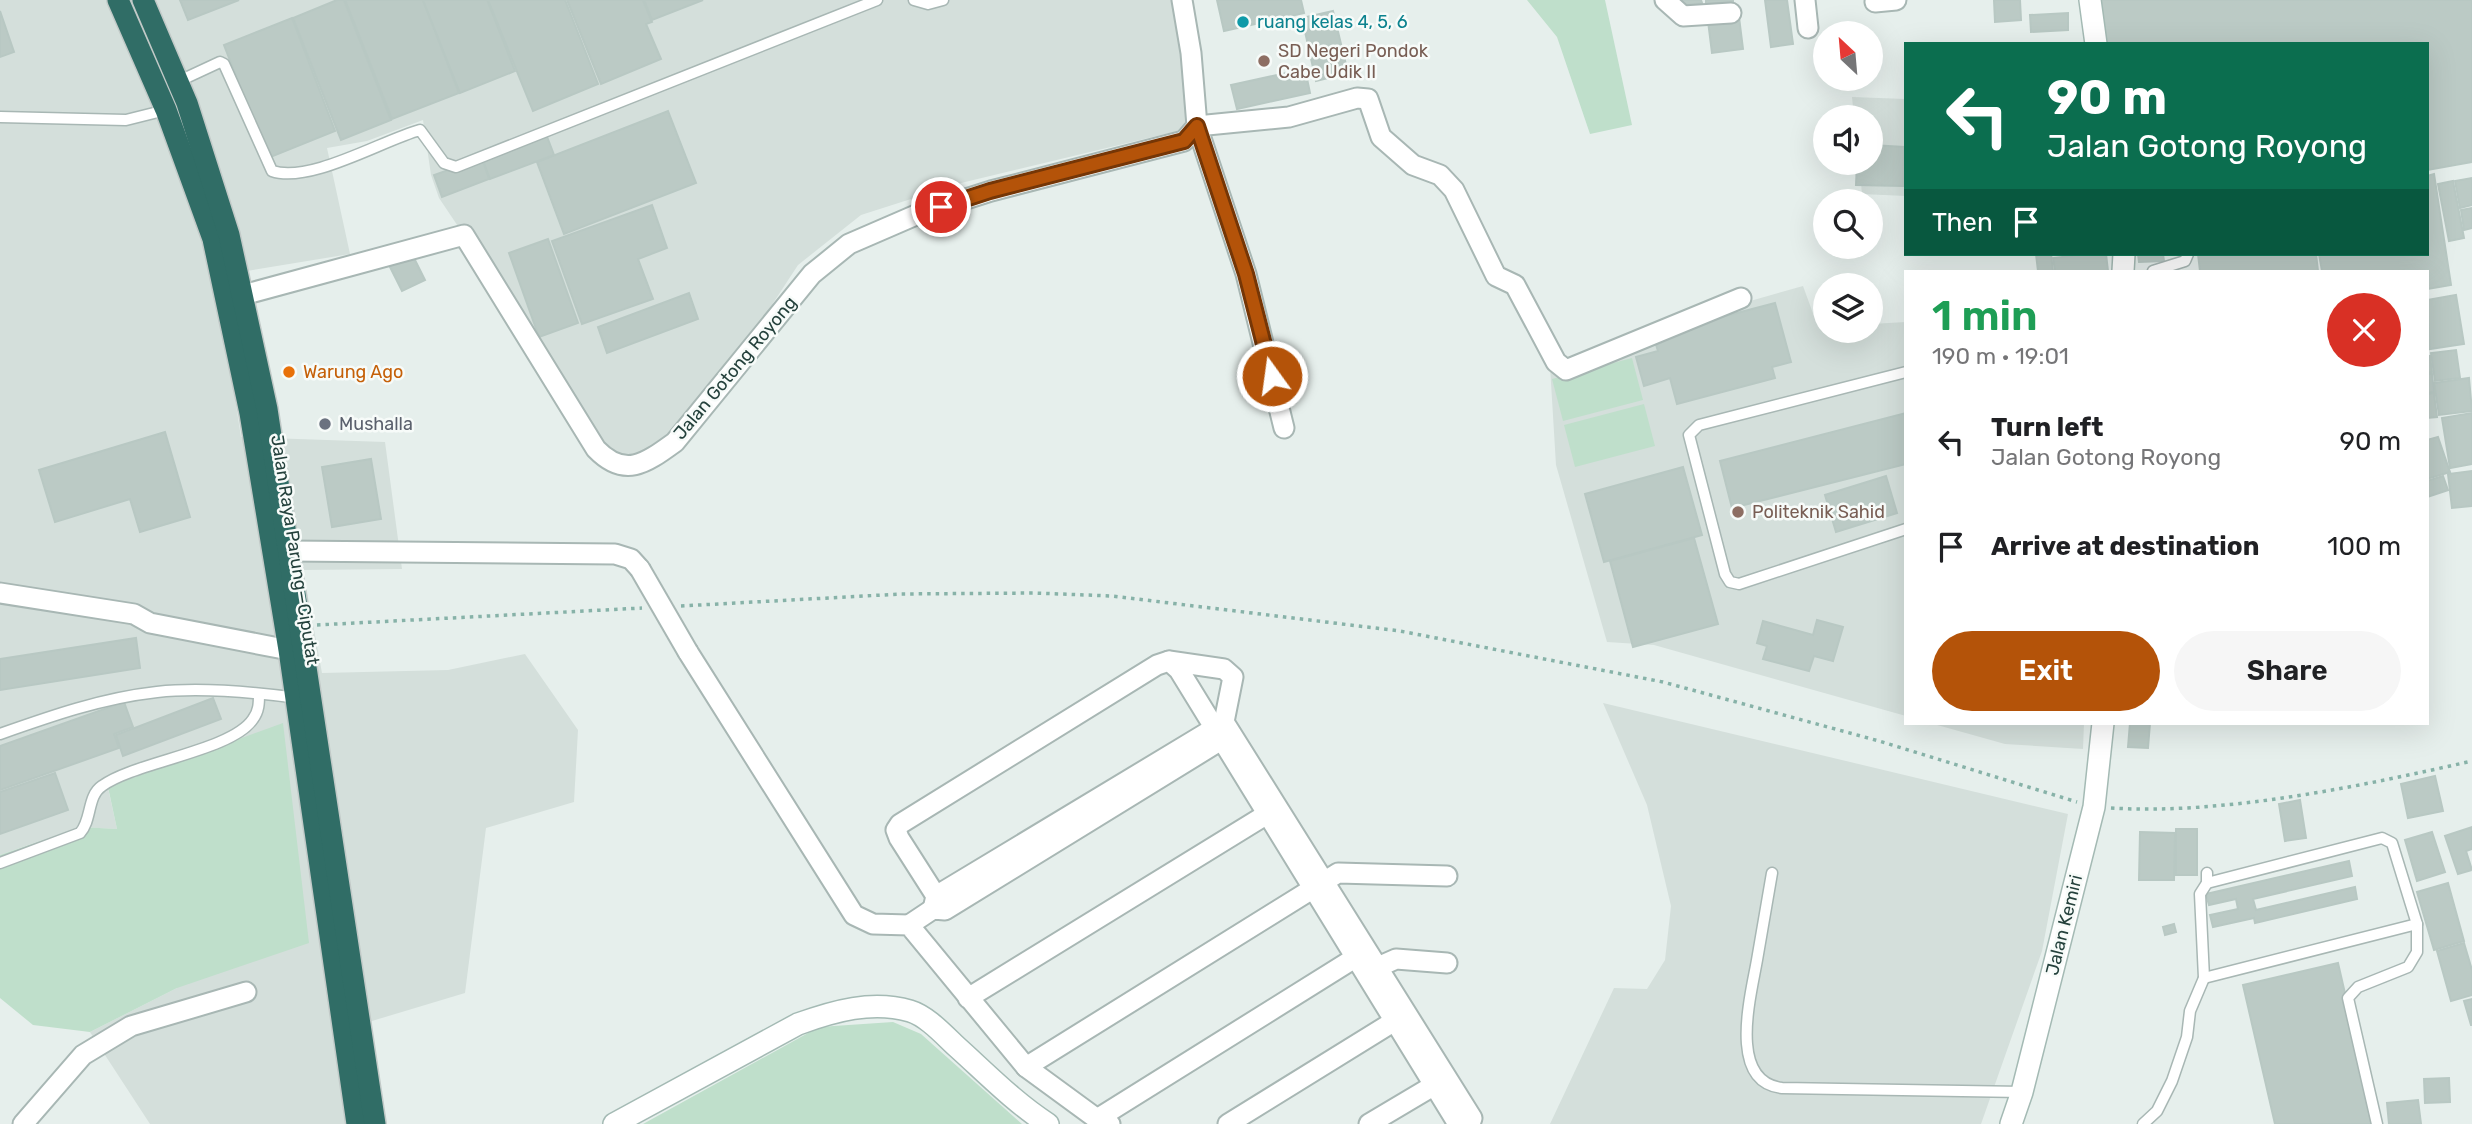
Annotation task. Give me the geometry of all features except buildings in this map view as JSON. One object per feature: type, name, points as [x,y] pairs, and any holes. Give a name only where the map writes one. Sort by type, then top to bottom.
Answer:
[{"type":"highway","name":"Jalan Raya Parung—Ciputat","points":[[118,0],[167,94],[187,103],[229,235],[243,295],[267,409],[289,551],[304,699],[357,1124]]},
{"type":"highway","name":"Jalan Raya Parung—Ciputat","points":[[143,0],[167,94],[213,239],[250,412],[289,650],[304,699],[376,1124]]},
{"type":"street","points":[[1182,0],[1191,53],[1197,126],[1246,274],[1284,428]]},
{"type":"street","points":[[1665,0],[1683,16],[1731,13]]},
{"type":"street","points":[[1805,0],[1808,28]]},
{"type":"street","points":[[1875,2],[1896,0]]},
{"type":"street","points":[[2090,0],[2096,42]]},
{"type":"street","points":[[1197,126],[1289,117],[1357,98],[1368,99],[1381,138],[1413,165],[1440,175],[1454,190],[1496,276],[1515,285],[1556,362],[1566,370],[1741,298]]},
{"type":"street","name":"Jalan Gotong Royong","points":[[243,295],[464,235],[596,449],[617,465],[632,467],[652,459],[675,442],[812,274],[849,244],[916,215],[990,191],[1184,141],[1197,126]]},
{"type":"street","points":[[289,551],[615,554],[631,559],[640,569],[688,652],[854,915],[873,924],[909,925],[934,903]]},
{"type":"street","points":[[0,593],[134,614],[150,623],[289,650]]},
{"type":"street","points":[[1169,661],[1179,670],[1223,731],[1367,958],[1441,1081],[1472,1118],[1470,1124]]},
{"type":"street","points":[[1169,661],[1224,669],[1233,677],[1223,731],[945,910],[934,903],[899,838],[896,830],[900,824],[1157,665],[1169,661]]},
{"type":"street","name":"Jalan Kemiri","points":[[2011,1124],[2022,1092],[2094,807],[2103,725]]},
{"type":"street","points":[[968,998],[1273,811]]},
{"type":"street","points":[[1026,1067],[1318,884],[1346,872],[1447,876]]},
{"type":"street","points":[[909,925],[1026,1067],[1103,1121],[1367,958],[1447,963]]},
{"type":"street","points":[[23,1124],[83,1055],[131,1026],[246,992]]},
{"type":"street","points":[[614,1124],[799,1024],[829,1013],[866,1006],[913,1012],[935,1027],[1030,1112],[1048,1124]]},
{"type":"street","points":[[630,1124],[795,1035],[825,1024],[862,1017],[907,1022],[929,1037],[1026,1124]]},
{"type":"street","points":[[1228,1124],[1401,1017]]},
{"type":"street","points":[[1369,1124],[1441,1081]]},
{"type":"street","points":[[1441,1081],[1458,1124]]},
{"type":"lane","points":[[0,117],[126,120],[220,62],[224,64],[269,165],[278,173],[343,160],[420,130],[444,163],[456,167],[877,0]]},
{"type":"lane","points":[[914,0],[928,4],[943,0]]},
{"type":"lane","points":[[2156,270],[2185,261],[2187,256]]},
{"type":"lane","points":[[1904,373],[1699,425],[1689,435],[1730,582],[1739,584],[1904,530]]},
{"type":"lane","points":[[0,734],[71,709],[156,692],[259,694],[304,699]]},
{"type":"lane","points":[[0,863],[80,833],[85,827],[95,793],[109,781],[200,749],[248,727],[258,709],[259,694]]},
{"type":"lane","points":[[2143,1124],[2157,1111],[2172,1081],[2187,1037],[2190,1011],[2204,978],[2200,894],[2207,878],[2382,838],[2392,844],[2417,924],[2417,952],[2408,967],[2358,987],[2348,998],[2377,1124]]},
{"type":"lane","points":[[1772,873],[1745,1027],[1754,1069],[1761,1080],[1772,1087],[1782,1088],[2022,1092]]},
{"type":"lane","points":[[2204,978],[2417,924]]},
{"type":"path","points":[[2094,807],[2134,810],[2211,806],[2417,773],[2472,761]]},
{"type":"shaded area","points":[[0,0],[1179,0],[1190,128],[961,183],[861,215],[798,265],[688,433],[626,476],[439,198],[431,175],[423,120],[367,141],[327,148],[350,254],[216,276],[241,437],[385,442],[402,569],[303,570],[322,673],[448,670],[525,654],[578,730],[574,802],[486,828],[465,993],[342,1030],[354,1124],[150,1124],[90,1032],[177,988],[108,788],[117,829],[80,827],[0,855]]},
{"type":"shaded area","points":[[1852,97],[1904,99],[1904,196],[1883,195],[1883,189],[1862,189],[1860,175],[1883,175],[1883,105],[1853,105]]},
{"type":"shaded area","name":"Politeknik Sahid","points":[[1803,286],[1813,313],[1813,343],[1883,343],[1883,323],[1904,322],[1904,715],[1654,645],[1607,642],[1556,465],[1550,366],[1687,319]]},
{"type":"shaded area","points":[[1603,703],[2068,814],[2042,951],[1981,1124],[1550,1124],[1614,988],[1647,989],[1665,960],[1671,906],[1647,805]]},
{"type":"shaded area","points":[[1937,725],[2084,725],[2083,749],[2005,744]]},
{"type":"green space","points":[[1527,0],[1605,0],[1632,125],[1590,134],[1557,37]]},
{"type":"green space","points":[[1632,358],[1643,400],[1563,421],[1552,379]]},
{"type":"green space","points":[[1644,404],[1655,446],[1575,467],[1564,425]]},
{"type":"green space","points":[[283,723],[309,943],[177,988],[90,1032],[33,1025],[0,998],[0,855],[81,827],[117,829],[108,787]]},
{"type":"green space","points":[[893,1022],[921,1034],[1022,1124],[643,1124],[819,1027]]},
{"type":"place","name":"ruang kelas 4, 5, 6","points":[[1243,22]]},
{"type":"place","name":"SD Negeri Pondok Cabe Udik II","points":[[1264,61]]},
{"type":"place","name":"Warung Ago","points":[[289,372]]},
{"type":"place","name":"Mushalla","points":[[325,424]]},
{"type":"place","name":"Politeknik Sahid","points":[[1738,512]]},
{"type":"route","points":[[941,207],[990,191],[1184,141],[1197,126],[1246,274],[1272,376]]}]
